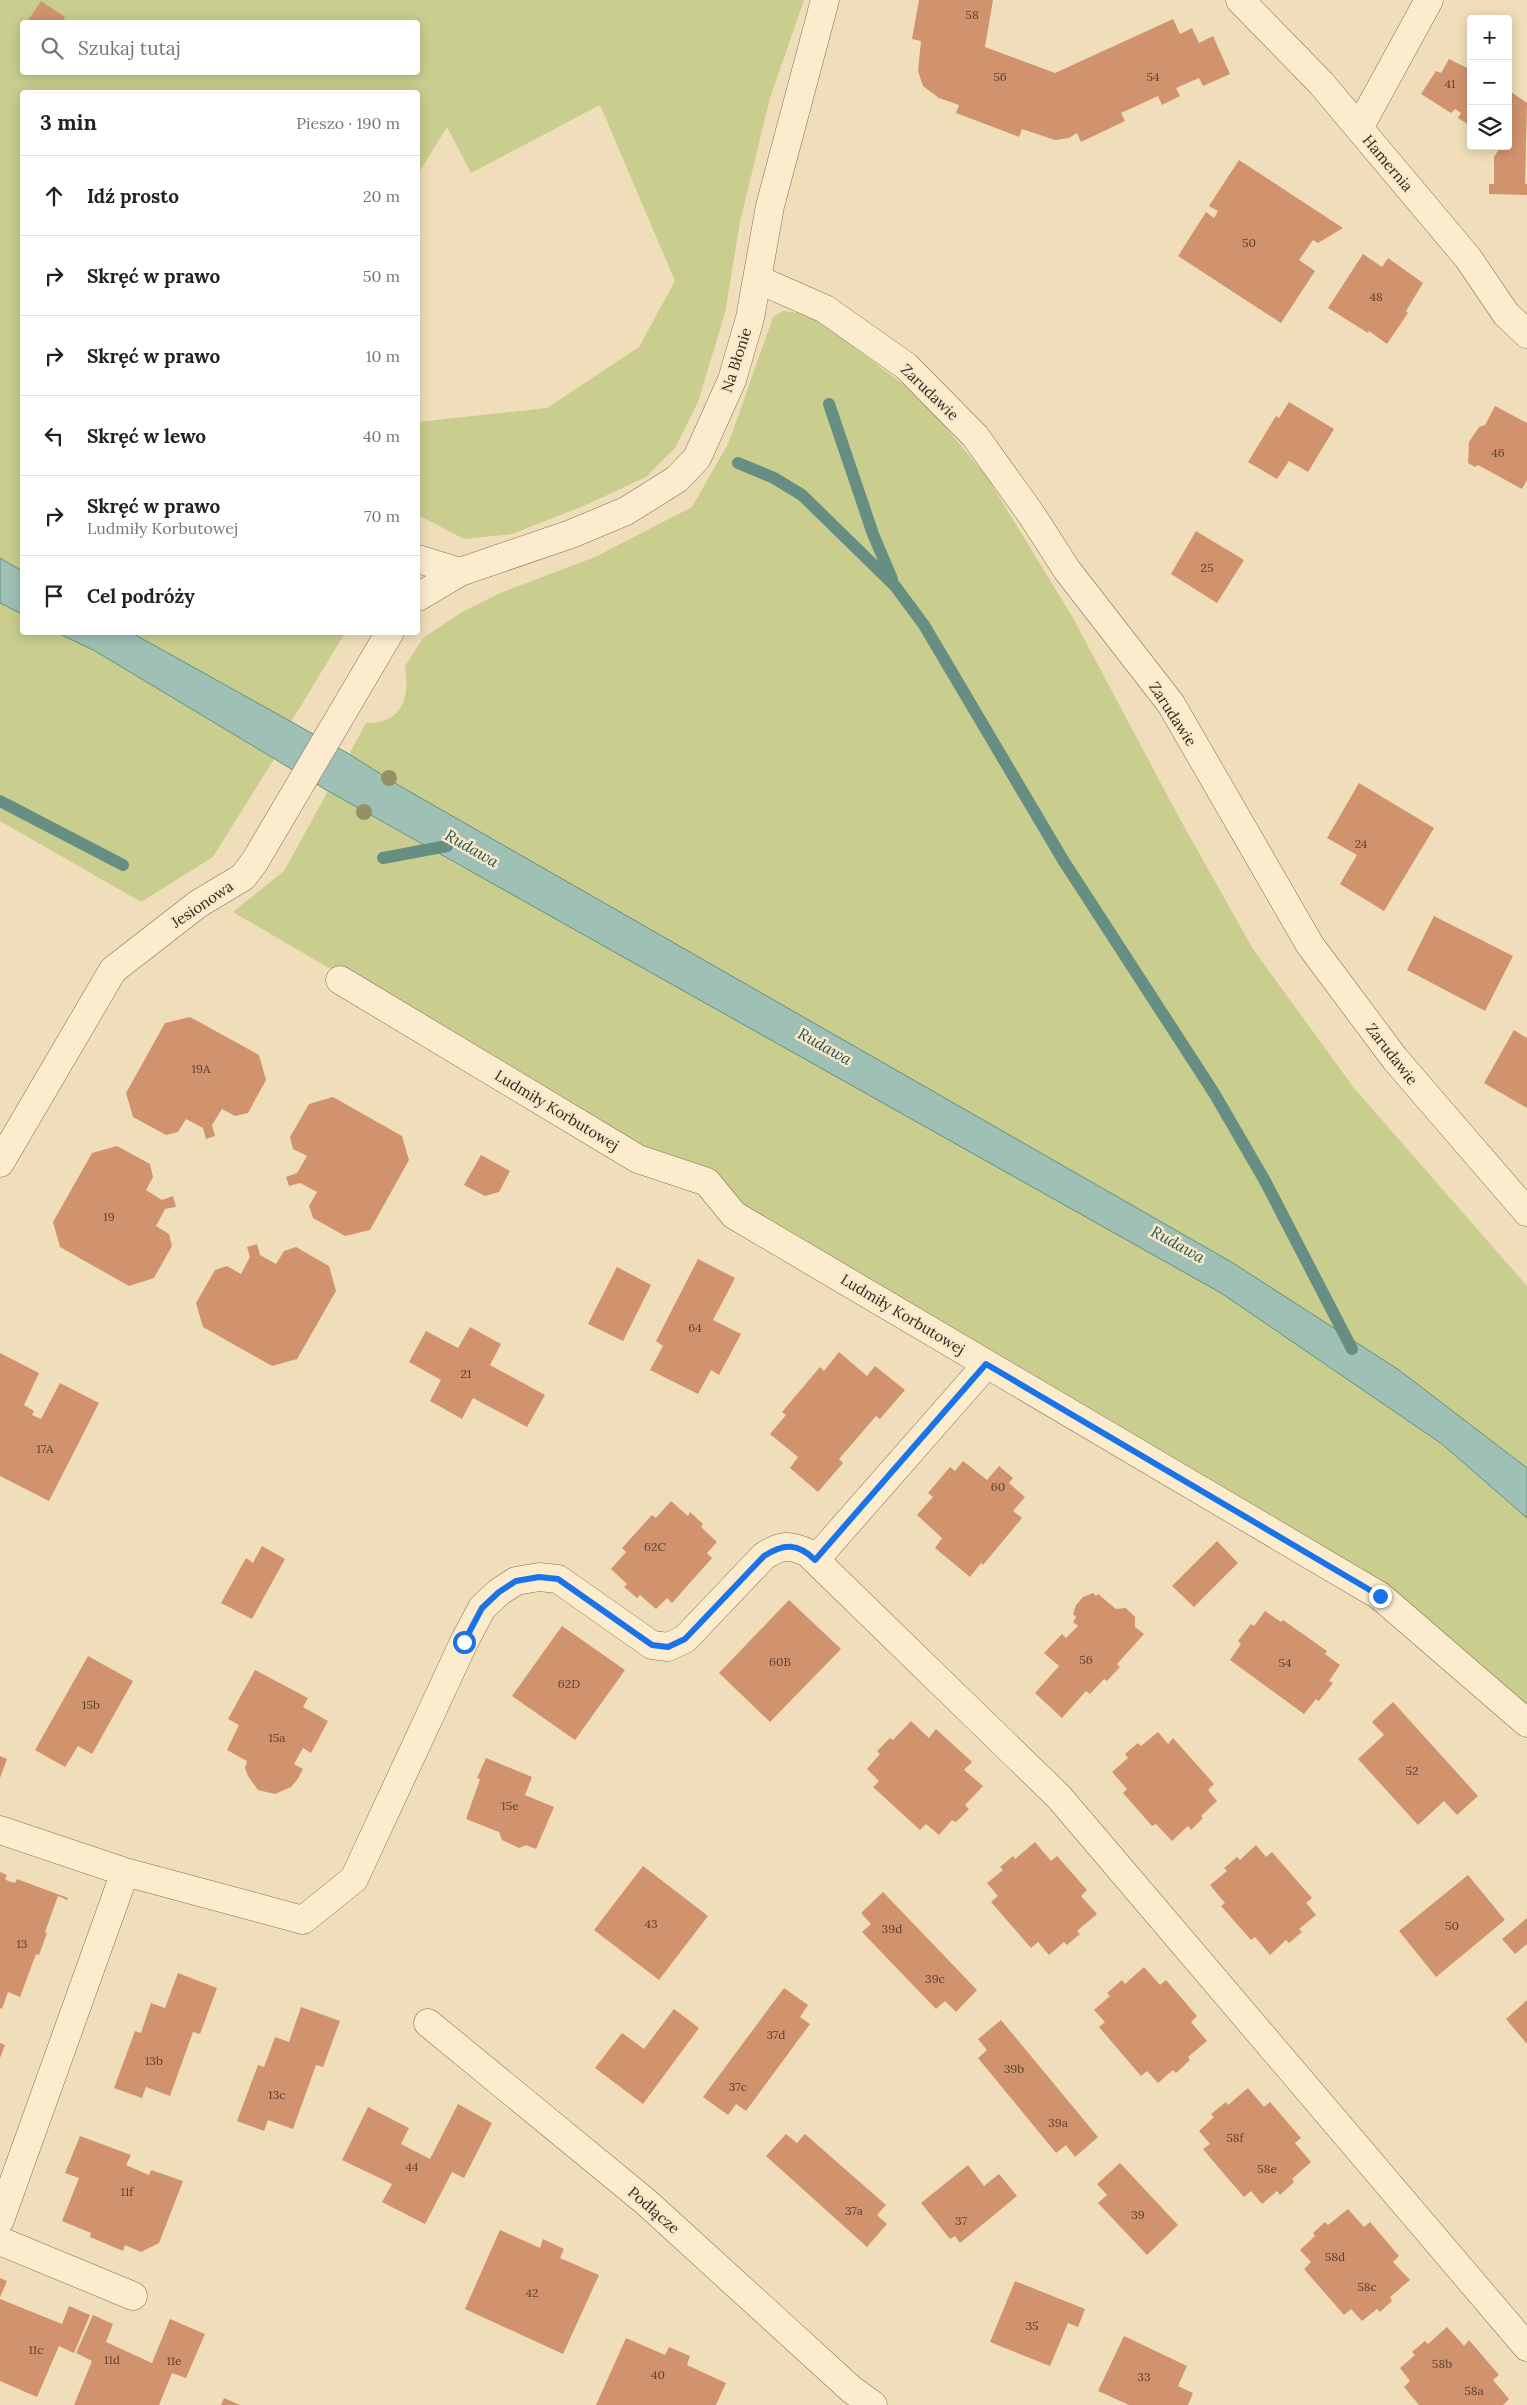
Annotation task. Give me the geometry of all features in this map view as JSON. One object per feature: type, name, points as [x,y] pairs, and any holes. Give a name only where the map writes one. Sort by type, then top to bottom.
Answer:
[{"type":"street","name":"Na Błonie","points":[[460,572],[580,530],[626,511],[677,480],[697,458],[732,380],[750,318],[770,206],[825,0]]},
{"type":"street","name":"Hamernia","points":[[1240,0],[1321,83],[1468,258],[1506,314],[1527,334]]},
{"type":"street","points":[[1359,128],[1429,0]]},
{"type":"street","name":"Zarudawie","points":[[757,279],[826,309],[906,366],[975,436],[1031,514],[1067,570],[1171,704],[1310,945],[1395,1059],[1527,1212]]},
{"type":"street","points":[[420,560],[460,572]]},
{"type":"street","points":[[420,596],[460,572]]},
{"type":"street","name":"Jesionowa","points":[[0,1163],[113,970],[198,904],[243,877],[255,861],[388,635]]},
{"type":"street","name":"Ludmiły Korbutowej","points":[[340,980],[638,1159],[707,1182],[734,1215],[1380,1596],[1527,1723]]},
{"type":"street","points":[[815,1560],[986,1364]]},
{"type":"street","points":[[0,1830],[125,1872],[303,1920],[354,1879],[464,1642],[482,1608],[499,1592],[516,1581],[539,1577],[558,1579],[652,1645],[668,1647],[685,1639],[764,1556],[778,1547],[796,1547],[808,1553],[1059,1797],[1527,2348]]},
{"type":"street","points":[[0,2220],[125,1872]]},
{"type":"street","name":"Podłącze","points":[[428,2023],[646,2202],[851,2389],[873,2405]]},
{"type":"street","points":[[0,2241],[133,2296]]},
{"type":"green space","points":[[0,0],[804,0],[770,98],[740,222],[725,313],[698,402],[675,448],[646,477],[586,505],[512,534],[464,539],[420,516],[420,422],[547,408],[639,347],[675,281],[600,105],[471,173],[447,127],[420,171],[420,90],[20,90],[20,570],[0,558]]},
{"type":"green space","points":[[783,311],[800,313],[827,326],[922,399],[987,477],[1073,618],[1181,821],[1253,949],[1354,1088],[1527,1286],[1527,1714],[1387,1586],[233,912],[284,871],[328,791],[465,869],[400,786],[349,754],[366,723],[384,721],[399,710],[405,697],[405,666],[423,638],[462,612],[500,593],[595,557],[692,507],[729,442],[773,317]]},
{"type":"green space","points":[[0,603],[20,613],[20,635],[62,635],[95,651],[274,759],[213,857],[141,902],[0,821]]},
{"type":"green space","points":[[136,635],[344,635],[291,722]]},
{"type":"water","points":[[0,558],[20,570],[20,613],[0,603]]},
{"type":"water","name":"Rudawa","points":[[62,635],[136,635],[349,754],[400,786],[1233,1263],[1399,1370],[1527,1468],[1527,1518],[1442,1444],[1221,1293],[328,791],[95,651]]},
{"type":"building","points":[[919,0],[993,0],[985,47],[1055,73],[1173,19],[1180,34],[1192,28],[1199,43],[1213,36],[1230,74],[1203,86],[1199,78],[1176,88],[1180,96],[1162,105],[1158,96],[1121,113],[1125,121],[1081,142],[1077,133],[1069,138],[1055,140],[1022,129],[1019,137],[956,113],[959,105],[939,98],[923,86],[918,71],[921,41],[912,39]]},
{"type":"building","points":[[41,1],[65,17],[63,20],[28,20]]},
{"type":"building","points":[[1449,59],[1467,68],[1467,124],[1458,118],[1461,113],[1455,109],[1451,113],[1421,94],[1436,71],[1441,73]]},
{"type":"building","points":[[1512,93],[1527,103],[1525,184],[1527,184],[1527,195],[1489,194],[1489,184],[1494,184],[1494,157],[1498,150],[1512,150]]},
{"type":"building","points":[[1239,160],[1343,228],[1318,243],[1313,240],[1299,260],[1315,271],[1281,323],[1178,256],[1206,212],[1214,218],[1218,211],[1209,206]]},
{"type":"building","points":[[1363,254],[1382,267],[1388,258],[1423,283],[1406,311],[1408,313],[1387,344],[1369,331],[1368,333],[1328,308]]},
{"type":"building","points":[[1289,402],[1334,429],[1308,472],[1289,461],[1277,479],[1248,462],[1276,416],[1279,418]]},
{"type":"building","points":[[1495,406],[1527,423],[1527,480],[1522,489],[1478,465],[1475,467],[1468,463],[1469,442],[1479,427],[1485,425]]},
{"type":"building","points":[[1196,531],[1244,560],[1217,603],[1171,574]]},
{"type":"building","points":[[1359,783],[1434,828],[1384,911],[1340,884],[1357,855],[1327,838]]},
{"type":"building","points":[[1434,916],[1513,956],[1485,1011],[1407,970]]},
{"type":"building","points":[[190,1017],[259,1055],[266,1080],[248,1113],[235,1116],[222,1109],[212,1125],[215,1136],[206,1139],[203,1128],[186,1119],[178,1132],[166,1135],[133,1117],[126,1093],[165,1023]]},
{"type":"building","points":[[1514,1030],[1527,1038],[1527,1108],[1484,1083]]},
{"type":"building","points":[[333,1097],[402,1136],[409,1160],[370,1230],[345,1236],[313,1218],[309,1206],[317,1192],[300,1183],[289,1186],[286,1177],[297,1173],[307,1156],[293,1149],[290,1137],[309,1104]]},
{"type":"building","points":[[117,1146],[150,1164],[153,1177],[146,1190],[162,1200],[173,1196],[176,1207],[165,1209],[156,1226],[169,1234],[172,1246],[154,1278],[129,1286],[60,1247],[53,1222],[92,1153]]},
{"type":"building","points":[[481,1155],[510,1171],[499,1192],[485,1196],[464,1185]]},
{"type":"building","points":[[257,1244],[260,1255],[276,1264],[284,1251],[296,1247],[329,1266],[336,1291],[297,1359],[272,1366],[203,1327],[196,1303],[215,1270],[227,1266],[241,1274],[250,1257],[247,1247]]},
{"type":"building","points":[[698,1259],[735,1278],[713,1320],[741,1334],[719,1375],[711,1370],[698,1394],[650,1370],[663,1346],[656,1341]]},
{"type":"building","points":[[617,1267],[651,1285],[623,1341],[588,1324]]},
{"type":"building","points":[[470,1327],[501,1344],[490,1365],[545,1395],[527,1427],[473,1398],[462,1419],[430,1401],[441,1380],[409,1362],[426,1331],[458,1348]]},
{"type":"building","points":[[839,1352],[867,1376],[875,1366],[905,1390],[880,1419],[876,1416],[839,1459],[843,1463],[818,1492],[790,1468],[798,1457],[770,1434],[786,1415],[782,1412],[820,1367],[824,1371]]},
{"type":"building","points":[[0,1353],[39,1373],[24,1405],[34,1411],[32,1415],[41,1419],[60,1383],[99,1403],[49,1501],[0,1476]]},
{"type":"building","points":[[963,1461],[987,1480],[999,1466],[1013,1478],[1009,1483],[1025,1497],[1013,1511],[1022,1518],[983,1565],[981,1563],[970,1577],[935,1548],[942,1538],[917,1515],[933,1497],[928,1493],[950,1467],[955,1471]]},
{"type":"building","points":[[671,1501],[688,1516],[690,1512],[703,1524],[701,1527],[717,1542],[707,1553],[712,1558],[672,1603],[667,1598],[656,1609],[640,1595],[637,1598],[624,1587],[627,1584],[611,1569],[626,1552],[622,1548],[652,1515],[656,1518]]},
{"type":"building","points":[[1217,1541],[1238,1563],[1194,1607],[1172,1586]]},
{"type":"building","points":[[262,1546],[285,1559],[252,1619],[221,1603],[246,1558],[253,1563]]},
{"type":"building","points":[[1093,1593],[1096,1596],[1098,1594],[1116,1609],[1126,1608],[1135,1617],[1135,1627],[1144,1634],[1117,1664],[1120,1667],[1107,1681],[1104,1679],[1090,1694],[1086,1691],[1062,1718],[1035,1693],[1059,1666],[1044,1653],[1062,1634],[1066,1638],[1078,1626],[1073,1622],[1076,1617],[1073,1614],[1076,1605],[1083,1597]]},
{"type":"building","points":[[789,1600],[841,1649],[770,1722],[719,1673]]},
{"type":"building","points":[[1265,1611],[1281,1622],[1283,1620],[1327,1651],[1325,1654],[1340,1665],[1329,1681],[1333,1683],[1319,1701],[1316,1699],[1304,1714],[1230,1660],[1241,1644],[1238,1641],[1251,1624],[1254,1626]]},
{"type":"building","points":[[562,1626],[625,1670],[575,1740],[512,1696]]},
{"type":"building","points":[[88,1656],[133,1681],[92,1754],[78,1746],[65,1767],[35,1750]]},
{"type":"building","points":[[255,1670],[308,1698],[303,1707],[328,1721],[311,1753],[303,1748],[294,1764],[303,1769],[297,1780],[291,1787],[275,1794],[258,1790],[248,1776],[245,1768],[247,1761],[227,1750],[239,1725],[228,1719]]},
{"type":"building","points":[[1393,1702],[1478,1796],[1457,1815],[1444,1801],[1418,1825],[1358,1759],[1384,1735],[1372,1722]]},
{"type":"building","points":[[911,1721],[929,1738],[936,1729],[972,1762],[964,1770],[983,1786],[965,1805],[969,1809],[956,1822],[952,1820],[939,1835],[926,1824],[920,1830],[873,1787],[879,1781],[867,1769],[880,1754],[877,1751],[890,1738],[893,1740]]},
{"type":"building","points":[[1158,1732],[1168,1744],[1173,1738],[1214,1784],[1208,1790],[1217,1801],[1201,1816],[1203,1818],[1191,1830],[1188,1826],[1172,1841],[1156,1824],[1152,1826],[1123,1793],[1127,1789],[1112,1772],[1128,1758],[1125,1754],[1138,1743],[1141,1746]]},
{"type":"building","points":[[0,1756],[7,1759],[0,1778]]},
{"type":"building","points":[[486,1758],[532,1777],[525,1795],[554,1807],[536,1849],[526,1845],[519,1848],[502,1840],[499,1832],[466,1819],[480,1779],[477,1778]]},
{"type":"building","points":[[1035,1842],[1051,1861],[1057,1856],[1087,1890],[1081,1896],[1097,1914],[1077,1931],[1080,1934],[1067,1945],[1064,1942],[1049,1955],[1038,1942],[1031,1948],[991,1902],[998,1896],[987,1883],[1003,1870],[1000,1867],[1013,1856],[1015,1859]]},
{"type":"building","points":[[1256,1845],[1266,1857],[1272,1852],[1312,1898],[1306,1903],[1316,1915],[1299,1929],[1302,1932],[1289,1943],[1286,1940],[1270,1955],[1255,1937],[1251,1940],[1221,1906],[1225,1903],[1210,1885],[1227,1871],[1224,1868],[1237,1857],[1240,1860]]},
{"type":"building","points":[[643,1866],[708,1916],[659,1980],[594,1930]]},
{"type":"building","points":[[0,1872],[7,1875],[5,1879],[8,1881],[15,1883],[17,1879],[68,1898],[67,1900],[58,1896],[39,1955],[36,1954],[20,1997],[8,1992],[2,2009],[0,2008]]},
{"type":"building","points":[[1468,1875],[1505,1920],[1436,1977],[1399,1931]]},
{"type":"building","points":[[883,1892],[977,1990],[956,2012],[945,2001],[936,2009],[862,1932],[871,1924],[861,1913]]},
{"type":"building","points":[[1527,1918],[1527,1944],[1515,1954],[1502,1939]]},
{"type":"building","points":[[1144,1967],[1160,1985],[1166,1980],[1197,2016],[1191,2022],[1207,2041],[1188,2057],[1190,2060],[1176,2073],[1173,2070],[1158,2083],[1147,2071],[1141,2076],[1099,2027],[1105,2022],[1094,2010],[1110,1996],[1107,1993],[1122,1980],[1125,1984]]},
{"type":"building","points":[[178,1973],[217,1988],[200,2034],[193,2032],[170,2096],[146,2087],[142,2098],[114,2088],[135,2031],[141,2033],[151,2003],[165,2008]]},
{"type":"building","points":[[784,1988],[808,2005],[800,2017],[810,2024],[746,2111],[736,2104],[728,2115],[703,2097]]},
{"type":"building","points":[[1527,2000],[1527,2044],[1506,2019]]},
{"type":"building","points":[[301,2007],[340,2021],[323,2067],[316,2065],[293,2129],[268,2120],[264,2131],[237,2121],[258,2065],[264,2067],[275,2037],[289,2042]]},
{"type":"building","points":[[674,2009],[699,2028],[643,2104],[595,2068],[622,2033],[644,2049]]},
{"type":"building","points":[[1001,2020],[1098,2137],[1075,2157],[1066,2145],[1056,2153],[978,2058],[987,2050],[978,2039]]},
{"type":"building","points":[[0,2043],[5,2045],[0,2058]]},
{"type":"building","points":[[1248,2088],[1264,2107],[1270,2102],[1301,2138],[1295,2143],[1311,2162],[1292,2179],[1294,2182],[1280,2195],[1277,2191],[1262,2204],[1251,2191],[1244,2197],[1224,2174],[1203,2149],[1210,2144],[1199,2131],[1214,2117],[1211,2114],[1226,2102],[1228,2105]]},
{"type":"building","points":[[458,2104],[492,2123],[464,2178],[452,2172],[425,2224],[382,2202],[392,2184],[342,2160],[368,2107],[409,2128],[401,2144],[430,2159]]},
{"type":"building","points":[[786,2134],[797,2143],[805,2134],[886,2205],[877,2215],[887,2224],[867,2247],[766,2156]]},
{"type":"building","points":[[80,2136],[131,2155],[126,2165],[149,2175],[151,2170],[183,2181],[159,2243],[141,2252],[125,2245],[123,2251],[90,2237],[91,2233],[62,2221],[79,2178],[65,2173]]},
{"type":"building","points":[[1120,2163],[1178,2225],[1147,2255],[1098,2203],[1107,2195],[1097,2184]]},
{"type":"building","points":[[968,2165],[984,2186],[999,2174],[1017,2196],[960,2243],[955,2236],[950,2239],[921,2203]]},
{"type":"building","points":[[1348,2209],[1364,2227],[1370,2222],[1399,2256],[1393,2262],[1410,2280],[1390,2297],[1392,2301],[1380,2312],[1377,2309],[1362,2321],[1351,2309],[1344,2315],[1304,2269],[1311,2262],[1300,2250],[1315,2236],[1313,2233],[1325,2222],[1328,2225]]},
{"type":"building","points":[[500,2230],[540,2248],[543,2239],[564,2249],[560,2258],[599,2275],[563,2354],[465,2309]]},
{"type":"building","points":[[0,2278],[7,2281],[0,2297]]},
{"type":"building","points":[[1015,2281],[1085,2309],[1078,2327],[1068,2323],[1050,2366],[990,2342]]},
{"type":"building","points":[[0,2299],[62,2324],[69,2306],[90,2315],[74,2353],[59,2346],[37,2397],[0,2381]]},
{"type":"building","points":[[93,2315],[113,2324],[106,2342],[152,2363],[170,2319],[205,2334],[186,2378],[172,2373],[159,2405],[74,2405],[92,2361],[76,2353]]},
{"type":"building","points":[[1447,2327],[1464,2346],[1469,2340],[1499,2375],[1493,2380],[1509,2399],[1503,2405],[1419,2405],[1404,2387],[1410,2381],[1400,2368],[1415,2355],[1412,2352],[1425,2341],[1428,2344]]},
{"type":"building","points":[[1124,2336],[1187,2366],[1178,2386],[1193,2393],[1188,2405],[1129,2405],[1098,2391]]},
{"type":"building","points":[[626,2338],[665,2355],[669,2347],[690,2356],[687,2365],[726,2383],[716,2405],[596,2405]]},
{"type":"building","points":[[224,2398],[240,2405],[221,2405]]},
{"type":"waterway","points":[[829,404],[873,534],[892,579]]},
{"type":"waterway","points":[[738,463],[774,478],[802,495],[895,586],[924,625],[1063,860],[1214,1093],[1265,1181],[1352,1349]]},
{"type":"waterway","points":[[0,801],[123,865]]},
{"type":"waterway","name":"Rudawa","points":[[383,858],[447,846]]},
{"type":"route","points":[[464,1642],[482,1608],[499,1592],[516,1581],[539,1577],[558,1579],[652,1645],[668,1647],[685,1639],[764,1556],[778,1547],[796,1547],[808,1553],[815,1560],[986,1364],[1380,1596]]}]
